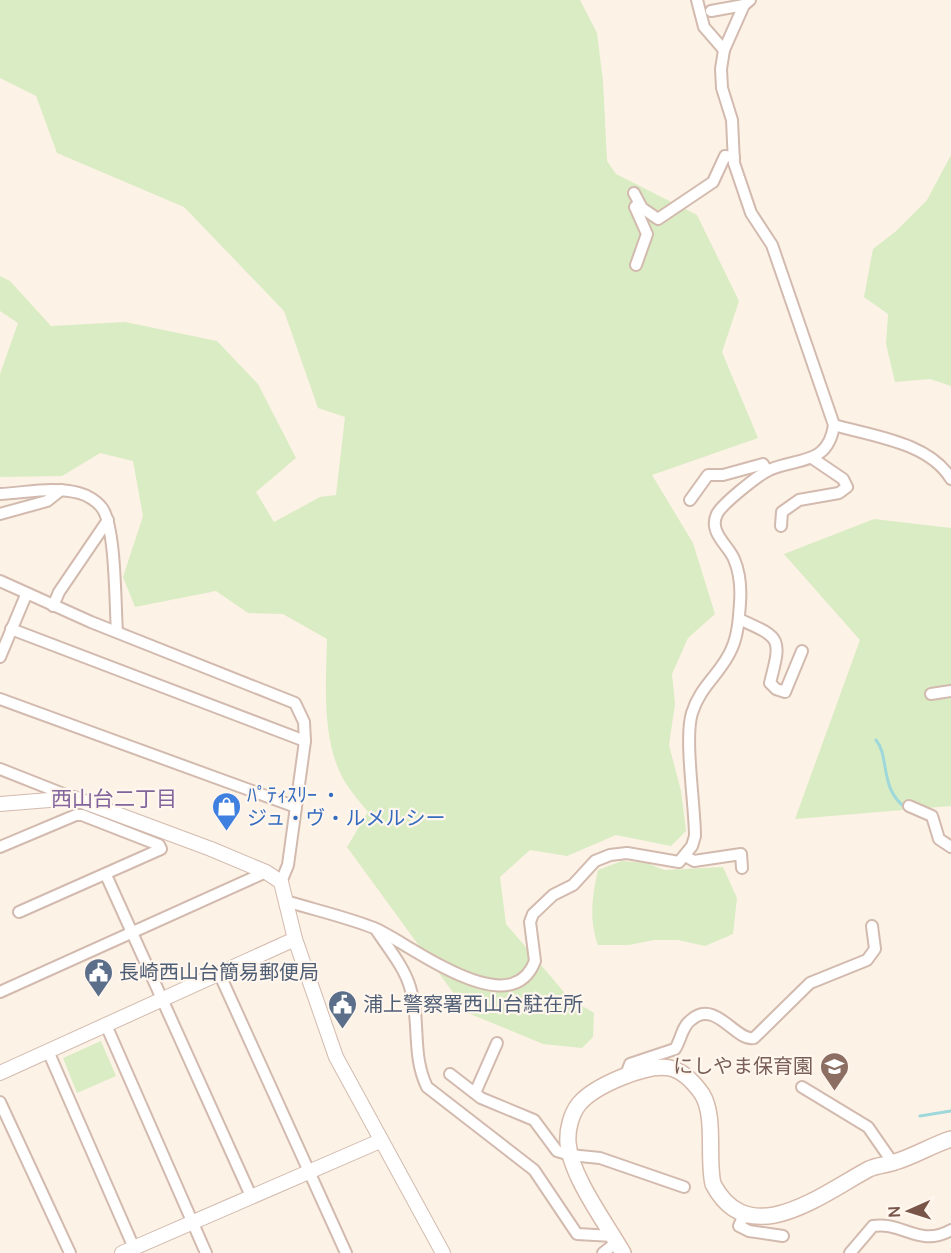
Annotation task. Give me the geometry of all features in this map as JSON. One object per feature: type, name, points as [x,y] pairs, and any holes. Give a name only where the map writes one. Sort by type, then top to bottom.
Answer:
[{"type":"main road","points":[[618,1243],[570,1155],[568,1134],[573,1114],[579,1104],[626,1077],[645,1069],[671,1068],[682,1074],[698,1089],[708,1111],[713,1184],[723,1201],[743,1217],[768,1221],[783,1218],[808,1208],[872,1168],[893,1163],[951,1139]]},
{"type":"street","points":[[697,0],[704,27],[724,50]]},
{"type":"street","points":[[286,901],[375,929],[438,967],[483,984],[511,983],[523,978],[535,961],[530,922],[534,914],[553,895],[573,885],[595,861],[610,855],[627,853],[673,863],[679,862],[686,856],[695,836],[689,730],[691,716],[701,691],[733,648],[739,619],[741,592],[739,574],[734,558],[717,534],[716,519],[725,503],[767,471],[812,458],[828,445],[834,425],[772,245],[751,213],[734,157],[732,120],[721,78],[724,50],[747,3]]},
{"type":"street","points":[[711,11],[747,3]]},
{"type":"street","points":[[636,265],[647,234],[635,207],[636,198],[654,219],[664,217],[713,182],[725,156],[734,157]]},
{"type":"street","points":[[834,425],[914,448],[946,471],[951,479]]},
{"type":"street","points":[[780,526],[782,512],[799,500],[838,493],[847,487],[843,479],[812,458]]},
{"type":"street","points":[[690,500],[708,475],[723,475],[763,464],[767,471]]},
{"type":"street","points":[[0,494],[61,490],[89,497],[101,507],[108,520],[117,632]]},
{"type":"street","points":[[0,514],[47,501],[61,490]]},
{"type":"street","points":[[53,606],[59,591],[108,520]]},
{"type":"street","points":[[0,581],[26,595],[295,703],[304,722],[305,741],[288,865],[281,882],[295,939],[336,1057],[443,1253]]},
{"type":"street","points":[[0,657],[26,595]]},
{"type":"street","points":[[739,619],[770,633],[776,639],[777,656],[770,683],[776,689],[785,692],[801,651]]},
{"type":"street","points":[[11,629],[305,741]]},
{"type":"street","points":[[931,694],[951,691]]},
{"type":"street","points":[[0,699],[296,807]]},
{"type":"street","points":[[0,770],[266,872],[281,882]]},
{"type":"street","points":[[0,804],[74,798]]},
{"type":"street","points":[[909,806],[932,816],[939,839],[951,847]]},
{"type":"street","points":[[0,847],[75,815],[82,815],[122,829],[159,845],[161,849],[19,912]]},
{"type":"street","points":[[686,856],[694,861],[741,854],[742,868]]},
{"type":"street","points":[[0,992],[266,872]]},
{"type":"street","points":[[106,875],[251,1196]]},
{"type":"street","points":[[626,1077],[630,1064],[675,1049],[689,1020],[698,1016],[711,1015],[721,1019],[746,1039],[754,1038],[810,983],[867,960],[875,949],[872,926]]},
{"type":"street","points":[[375,929],[399,965],[410,987],[418,1068],[427,1088],[534,1170],[578,1234],[618,1243]]},
{"type":"street","points":[[0,1072],[295,939]]},
{"type":"street","points":[[219,973],[346,1253]]},
{"type":"street","points":[[106,1025],[206,1253]]},
{"type":"street","points":[[475,1093],[497,1043]]},
{"type":"street","points":[[48,1051],[128,1250],[380,1141]]},
{"type":"street","points":[[450,1074],[475,1093],[534,1120],[556,1151],[600,1158],[684,1186]]},
{"type":"street","points":[[802,1087],[868,1127],[893,1163]]},
{"type":"street","points":[[0,1102],[70,1253]]},
{"type":"street","points":[[743,1217],[739,1226],[749,1231],[783,1236]]},
{"type":"street","points":[[850,1253],[873,1226],[891,1224],[915,1235],[931,1236],[951,1230]]},
{"type":"street","points":[[603,1253],[618,1243]]},
{"type":"green space","points":[[0,0],[580,0],[597,33],[603,81],[607,161],[616,174],[697,215],[739,301],[722,352],[758,438],[652,475],[693,543],[715,614],[688,638],[672,674],[675,704],[669,745],[681,791],[686,831],[671,846],[616,835],[567,856],[530,850],[500,877],[506,924],[569,998],[594,1013],[593,1037],[582,1048],[543,1044],[468,1013],[347,847],[368,812],[345,782],[332,749],[327,712],[327,639],[283,614],[248,613],[216,591],[135,607],[123,577],[143,516],[133,461],[100,453],[62,476],[0,477],[0,374],[18,323],[0,311],[0,276],[10,281],[51,326],[125,322],[217,341],[258,384],[296,458],[256,492],[274,522],[320,497],[336,495],[345,417],[318,408],[284,311],[184,207],[57,153],[36,96],[0,78]]},
{"type":"green space","points":[[951,155],[951,386],[930,379],[895,382],[886,344],[888,314],[864,297],[873,249],[895,232],[927,200]]},
{"type":"green space","points":[[874,519],[951,528],[951,806],[795,819],[860,640],[784,554]]},
{"type":"green space","points":[[622,861],[647,863],[664,870],[723,867],[737,898],[733,934],[705,946],[678,940],[654,940],[629,945],[598,945],[593,926],[592,908],[598,870]]},
{"type":"green space","points":[[101,1041],[116,1076],[77,1093],[63,1058]]},
{"type":"waterway","points":[[876,740],[883,755],[888,783],[892,792],[906,808]]},
{"type":"waterway","points":[[920,1116],[951,1111]]},
{"type":"place","name":"ﾊﾟﾃｨｽﾘｰ ・ ジュ・ヴ・ルメルシー","points":[[226,832]]},
{"type":"place","name":"長崎西山台簡易郵便局","points":[[98,998]]},
{"type":"place","name":"浦上警察署西山台駐在所","points":[[342,1030]]},
{"type":"place","name":"にしやま保育園","points":[[834,1092]]},
{"type":"district","name":"西山台二丁目","points":[[114,799]]}]
